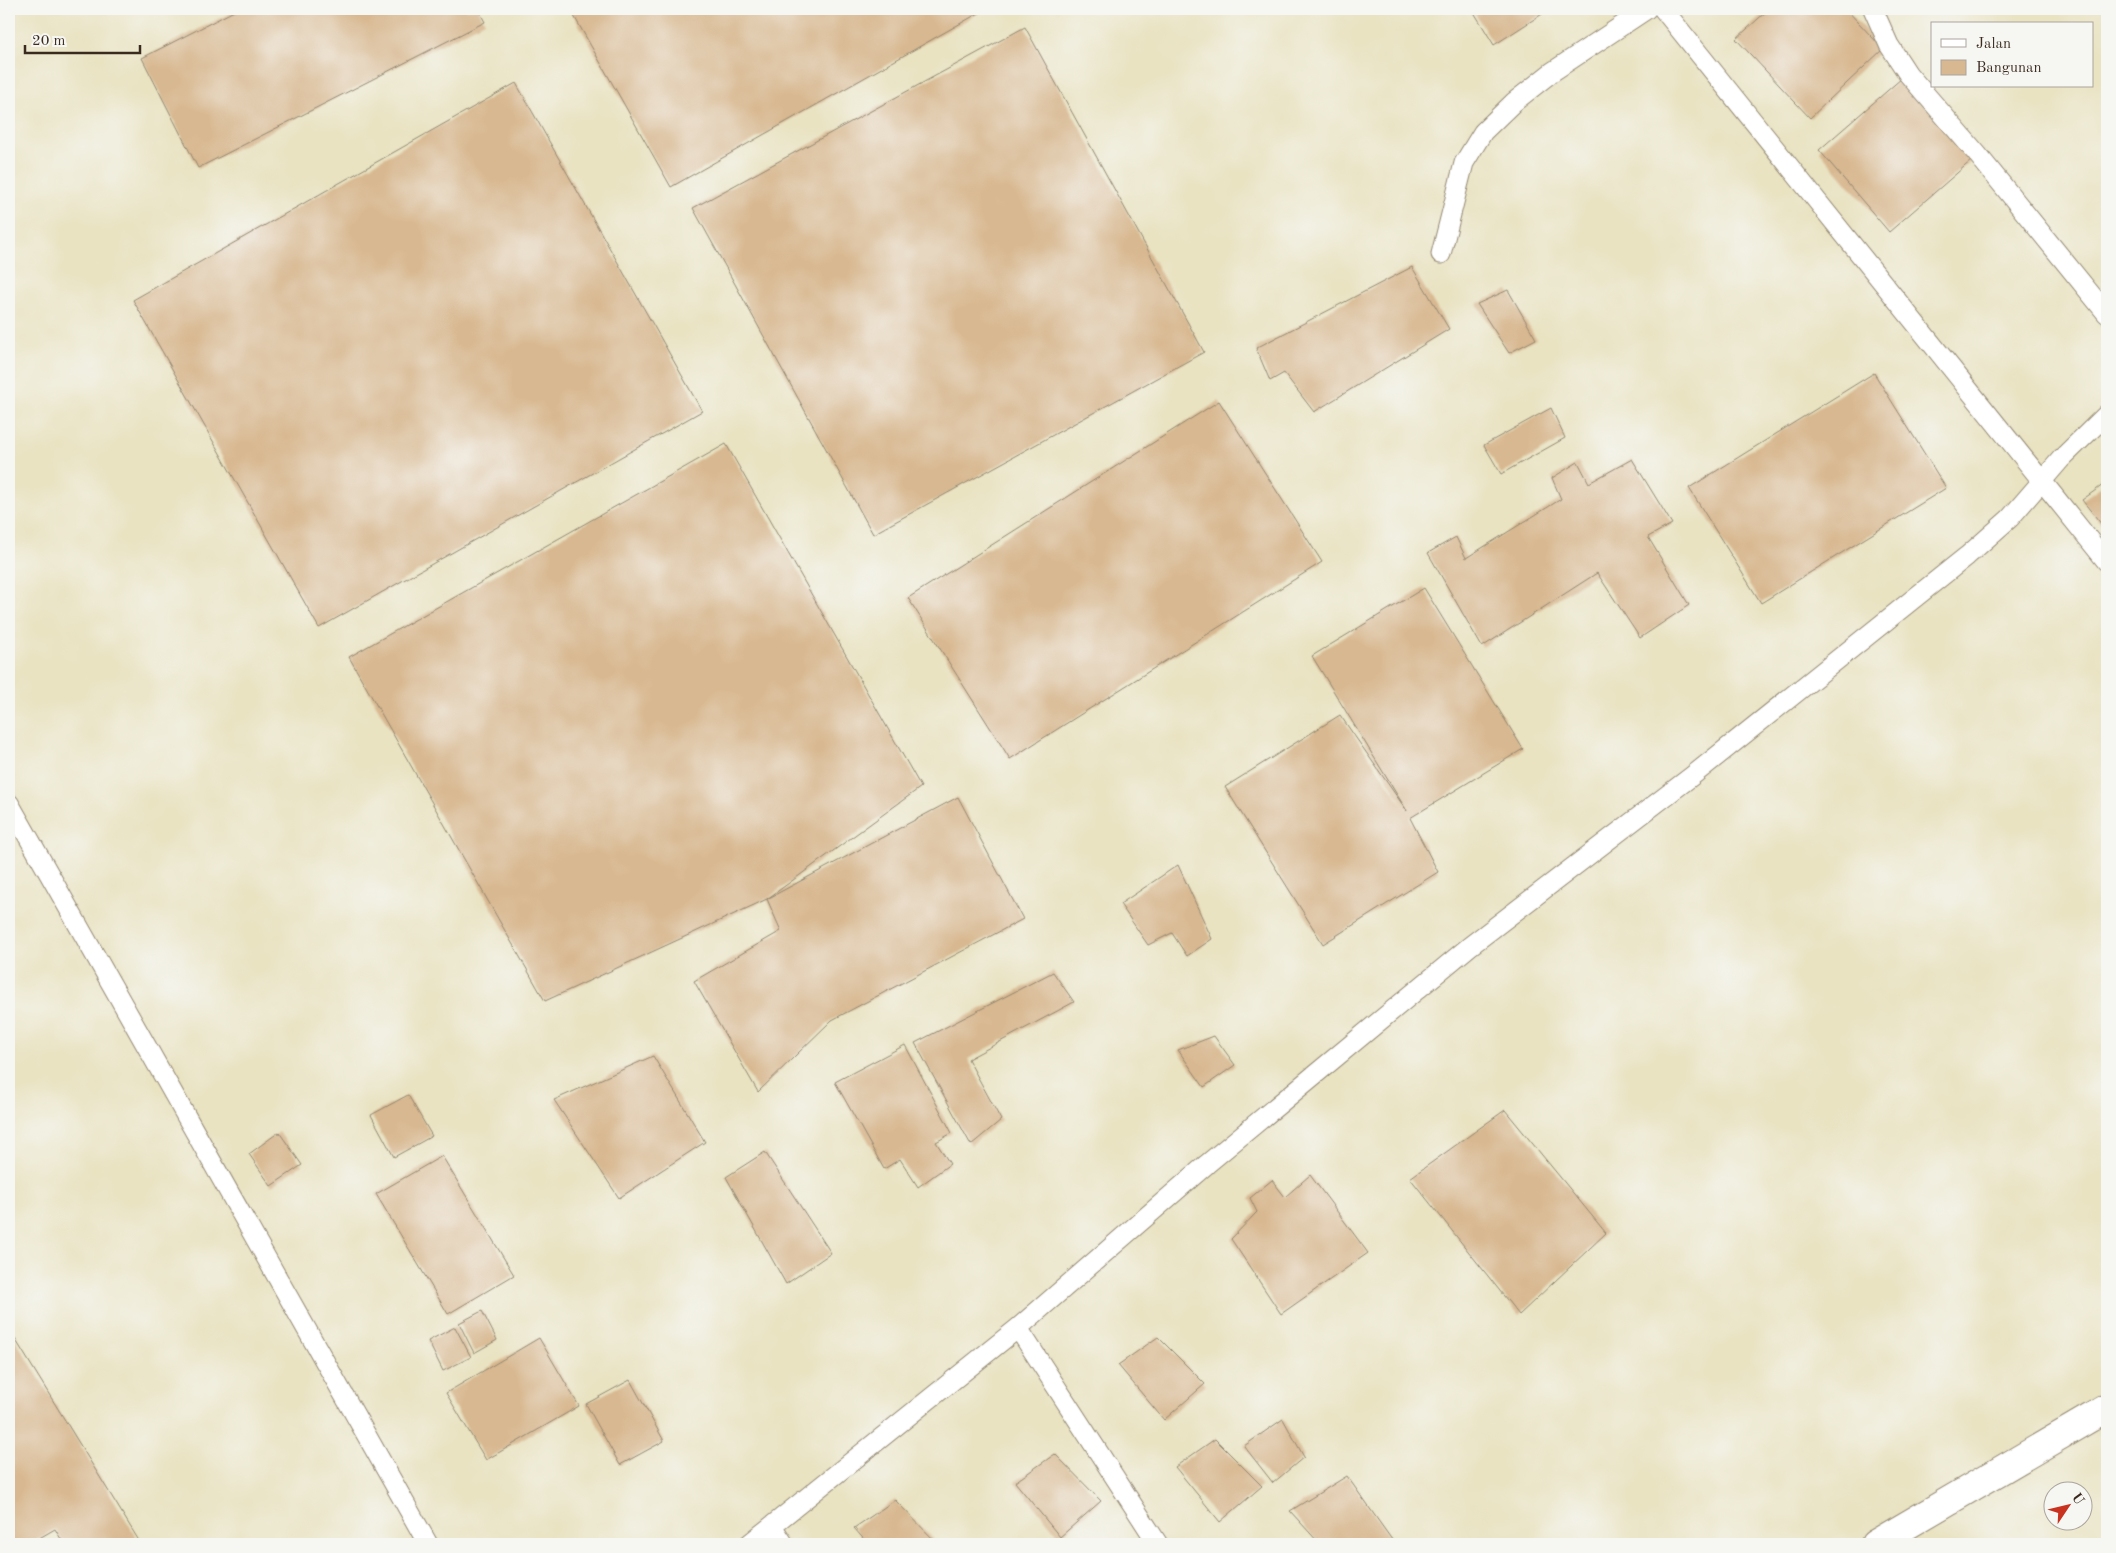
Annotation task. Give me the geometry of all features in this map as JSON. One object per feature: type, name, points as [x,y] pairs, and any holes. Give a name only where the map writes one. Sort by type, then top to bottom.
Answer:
[{"type":"street","points":[[1875,1544],[2107,1408]]},
{"type":"lane","points":[[1441,254],[1464,163],[1483,132],[1514,102],[1552,72],[1647,9]]},
{"type":"lane","points":[[1663,9],[2107,562]]},
{"type":"lane","points":[[1873,9],[1889,45],[1908,74],[1978,155],[2107,314]]},
{"type":"lane","points":[[750,1544],[1018,1328],[1207,1164],[1470,946],[1692,776],[1967,556],[2010,518],[2042,481],[2107,414]]},
{"type":"lane","points":[[9,803],[428,1544]]},
{"type":"lane","points":[[1018,1328],[1158,1544]]},
{"type":"lane","points":[[772,1526],[784,1544]]},
{"type":"building","points":[[238,9],[478,9],[485,22],[198,168],[142,58]]},
{"type":"building","points":[[570,9],[986,9],[671,187]]},
{"type":"building","points":[[1472,9],[1550,9],[1494,45]]},
{"type":"building","points":[[1769,9],[1846,9],[1883,49],[1810,118],[1736,39]]},
{"type":"building","points":[[1025,27],[1204,352],[873,534],[693,208]]},
{"type":"building","points":[[1902,78],[1972,160],[1889,232],[1819,150]]},
{"type":"building","points":[[516,83],[702,411],[319,628],[133,300]]},
{"type":"building","points":[[1412,267],[1449,329],[1314,412],[1284,373],[1270,381],[1256,348]]},
{"type":"building","points":[[1508,290],[1536,339],[1509,353],[1477,304]]},
{"type":"building","points":[[1874,373],[1946,488],[1761,603],[1689,488]]},
{"type":"building","points":[[1219,401],[1322,562],[1010,759],[908,598]]},
{"type":"building","points":[[1551,408],[1565,438],[1501,474],[1484,445]]},
{"type":"building","points":[[726,444],[921,787],[767,899],[545,1001],[349,657]]},
{"type":"building","points":[[1632,459],[1672,524],[1648,537],[1689,605],[1640,638],[1597,573],[1482,647],[1428,553],[1456,537],[1466,558],[1561,499],[1552,478],[1578,462],[1589,483]]},
{"type":"building","points":[[2107,482],[2107,531],[2082,500]]},
{"type":"building","points":[[1424,588],[1523,749],[1410,818],[1438,872],[1323,944],[1225,787],[1340,715],[1407,811],[1312,656]]},
{"type":"building","points":[[958,797],[1023,919],[832,1020],[758,1092],[694,981],[781,931],[767,899]]},
{"type":"building","points":[[1178,865],[1212,939],[1187,956],[1172,933],[1148,945],[1120,904]]},
{"type":"building","points":[[1053,972],[1074,1002],[968,1059],[1001,1120],[971,1145],[915,1043]]},
{"type":"building","points":[[1214,1036],[1235,1065],[1204,1087],[1178,1050]]},
{"type":"building","points":[[905,1045],[952,1133],[936,1142],[950,1164],[918,1187],[900,1159],[884,1169],[835,1082]]},
{"type":"building","points":[[653,1056],[705,1142],[619,1198],[554,1100]]},
{"type":"building","points":[[408,1095],[432,1136],[394,1157],[371,1115]]},
{"type":"building","points":[[1505,1110],[1606,1233],[1519,1315],[1410,1178]]},
{"type":"building","points":[[279,1132],[302,1165],[271,1186],[249,1154]]},
{"type":"building","points":[[765,1152],[831,1253],[786,1284],[726,1177]]},
{"type":"building","points":[[442,1156],[514,1275],[448,1314],[376,1194]]},
{"type":"building","points":[[1310,1175],[1368,1253],[1281,1314],[1231,1239],[1257,1212],[1250,1198],[1272,1180],[1285,1197]]},
{"type":"building","points":[[482,1311],[497,1340],[474,1353],[459,1323]]},
{"type":"building","points":[[455,1327],[471,1357],[443,1371],[428,1341]]},
{"type":"building","points":[[9,1329],[141,1544],[64,1544],[55,1529],[36,1540],[39,1544],[9,1544]]},
{"type":"building","points":[[1158,1337],[1205,1384],[1164,1420],[1118,1365]]},
{"type":"building","points":[[539,1338],[579,1406],[486,1460],[446,1393]]},
{"type":"building","points":[[630,1380],[664,1441],[620,1465],[586,1404]]},
{"type":"building","points":[[1283,1419],[1304,1457],[1273,1483],[1244,1446]]},
{"type":"building","points":[[1215,1439],[1262,1486],[1220,1522],[1175,1467]]},
{"type":"building","points":[[1055,1454],[1101,1501],[1060,1537],[1015,1482]]},
{"type":"building","points":[[1347,1476],[1395,1544],[1320,1544],[1290,1511]]},
{"type":"building","points":[[895,1500],[938,1544],[868,1544],[854,1528]]}]
